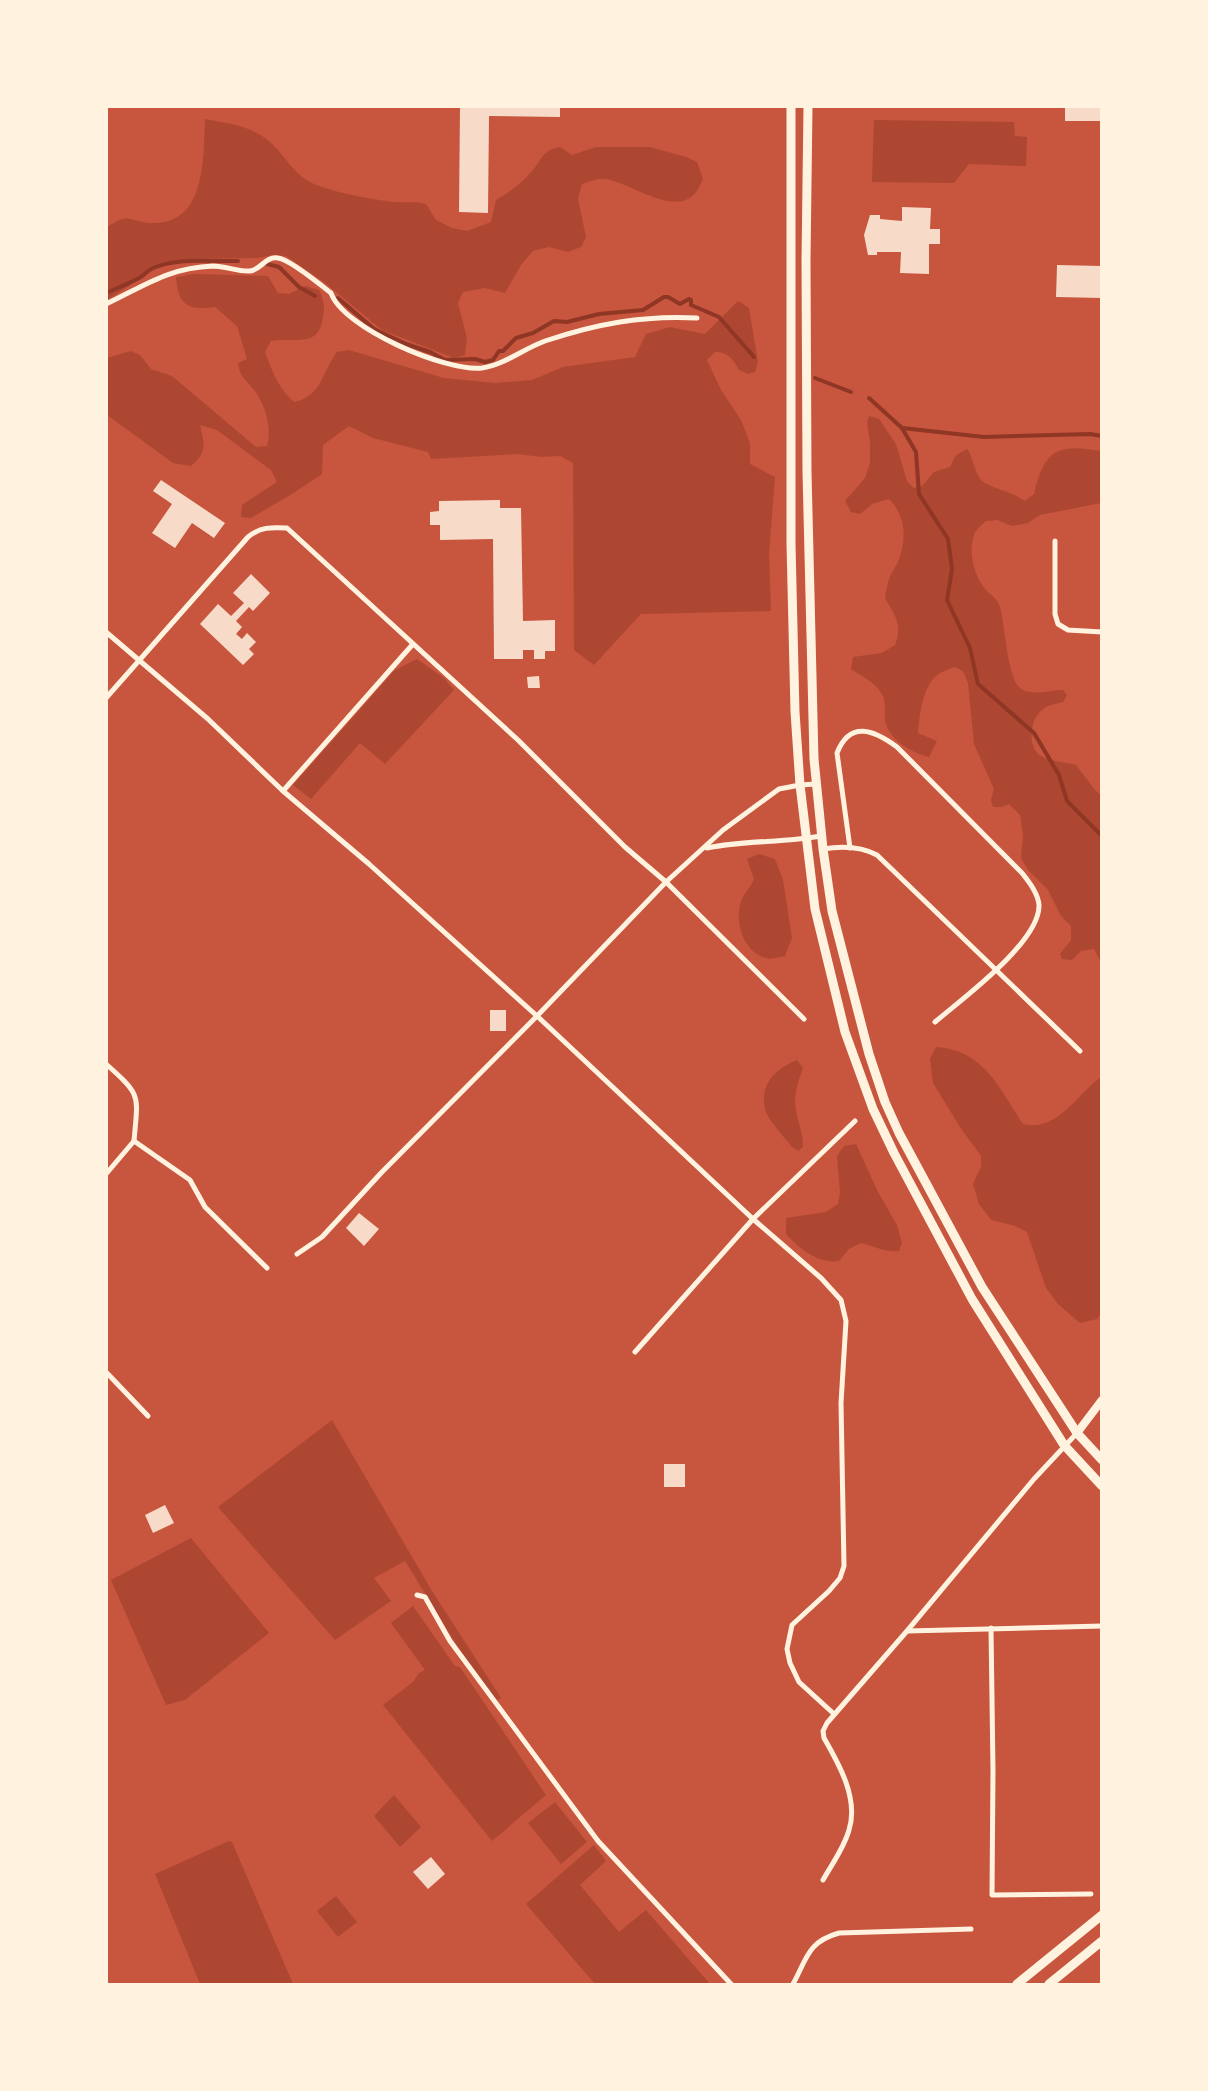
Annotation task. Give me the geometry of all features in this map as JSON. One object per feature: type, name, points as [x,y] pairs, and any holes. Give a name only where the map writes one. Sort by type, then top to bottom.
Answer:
[{"type":"main road","points":[[790,106],[794,657],[800,784],[815,909],[845,1032],[873,1109],[894,1153],[972,1299],[1064,1445],[1101,1486]]},
{"type":"main road","points":[[808,106],[807,472],[816,784],[822,849],[832,911],[869,1054],[885,1102],[982,1287],[1077,1433],[1101,1460]]},
{"type":"main road","points":[[1077,1433],[1101,1400]]},
{"type":"main road","points":[[1017,1984],[1101,1915]]},
{"type":"main road","points":[[1049,1984],[1101,1941]]},
{"type":"street","points":[[106,304],[160,276],[187,268],[217,266],[250,271],[256,270],[267,259],[277,257],[331,293],[334,300],[362,325],[400,347],[451,365],[478,368],[494,366],[542,342],[610,323],[665,316],[697,318]]},
{"type":"street","points":[[106,698],[248,537],[257,530],[272,527],[287,528],[518,740],[625,847],[666,882],[804,1019]]},
{"type":"street","points":[[1055,541],[1055,614],[1058,624],[1068,630],[1101,632]]},
{"type":"street","points":[[106,632],[208,719],[283,791],[369,864],[537,1016],[753,1219],[821,1278],[841,1300],[846,1321],[841,1403],[844,1566],[840,1578],[829,1591],[792,1625],[787,1649],[790,1663],[799,1682],[834,1714]]},
{"type":"street","points":[[283,791],[412,644]]},
{"type":"street","points":[[850,848],[837,753],[842,741],[852,733],[861,730],[874,733],[897,747],[1022,873],[1034,890],[1039,902],[1038,914],[1028,936],[996,970],[935,1022]]},
{"type":"street","points":[[297,1254],[322,1237],[382,1172],[666,882],[723,830],[779,789],[800,784],[816,784]]},
{"type":"street","points":[[723,830],[725,838],[730,843]]},
{"type":"street","points":[[705,848],[730,843],[806,839],[821,836]]},
{"type":"street","points":[[822,849],[866,849],[877,855],[1080,1052]]},
{"type":"street","points":[[106,1064],[131,1086],[137,1102],[134,1141],[106,1174]]},
{"type":"street","points":[[635,1352],[753,1219],[855,1121]]},
{"type":"street","points":[[134,1141],[190,1180],[206,1207],[267,1268]]},
{"type":"street","points":[[106,1372],[148,1416]]},
{"type":"street","points":[[823,1880],[850,1829],[851,1812],[847,1785],[824,1738],[823,1731],[834,1714],[1064,1445],[1077,1433]]},
{"type":"street","points":[[417,1595],[424,1597],[450,1641],[598,1841],[731,1984]]},
{"type":"street","points":[[907,1631],[1101,1626]]},
{"type":"street","points":[[991,1628],[992,1895],[1091,1894]]},
{"type":"street","points":[[793,1984],[804,1960],[823,1938],[838,1934],[971,1929]]},
{"type":"shaded area","points":[[205,119],[252,130],[276,148],[299,174],[316,185],[374,199],[426,204],[436,220],[452,228],[467,231],[491,222],[496,200],[523,181],[545,154],[555,148],[560,147],[572,155],[596,147],[650,147],[697,162],[703,179],[696,192],[687,199],[676,202],[605,179],[582,184],[578,199],[586,237],[581,247],[568,252],[549,247],[533,251],[521,265],[505,293],[485,288],[463,292],[458,303],[467,338],[465,355],[454,358],[382,330],[325,283],[286,256],[188,259],[157,268],[107,300],[107,227],[125,219],[150,223],[169,221],[182,214],[192,202],[198,187],[204,152]]},
{"type":"shaded area","points":[[874,120],[1014,122],[1015,136],[1027,137],[1026,166],[969,164],[954,183],[872,182]]},
{"type":"shaded area","points":[[194,274],[268,276],[278,293],[289,294],[305,286],[319,290],[324,313],[319,330],[315,335],[302,340],[271,341],[265,352],[280,385],[294,402],[303,399],[316,389],[337,352],[349,350],[444,378],[495,383],[532,380],[563,367],[635,357],[646,334],[670,327],[705,334],[738,301],[749,308],[758,362],[755,372],[748,374],[739,370],[732,359],[723,353],[715,352],[707,360],[721,390],[741,420],[750,443],[750,464],[775,477],[769,554],[771,611],[641,614],[594,665],[574,650],[573,463],[560,456],[541,457],[518,454],[431,459],[428,452],[373,438],[349,426],[323,445],[322,474],[251,518],[241,517],[242,505],[277,482],[271,470],[217,430],[200,425],[203,447],[200,456],[191,466],[173,463],[107,415],[107,358],[131,351],[140,355],[151,369],[172,376],[256,447],[267,446],[269,432],[265,411],[259,397],[239,368],[238,363],[247,359],[237,326],[215,307],[191,307],[182,300],[179,294],[176,277]]},
{"type":"shaded area","points":[[869,416],[879,419],[896,444],[907,481],[914,488],[922,486],[934,472],[950,467],[956,455],[967,449],[981,480],[1025,501],[1034,494],[1042,468],[1055,453],[1073,448],[1101,451],[1101,503],[1040,515],[1028,523],[1012,526],[997,520],[986,521],[975,533],[972,542],[972,557],[978,578],[999,604],[1009,661],[1019,687],[1028,692],[1063,690],[1067,695],[1063,702],[1046,707],[1037,716],[1032,728],[1034,748],[1047,759],[1076,765],[1101,795],[1101,962],[1094,949],[1081,951],[1072,960],[1062,959],[1060,954],[1071,940],[1071,926],[1061,916],[1048,890],[1028,870],[1021,858],[1023,835],[1020,815],[1009,804],[993,807],[991,800],[994,789],[974,744],[968,683],[963,671],[954,667],[940,673],[934,678],[926,692],[918,733],[937,741],[929,757],[901,744],[891,734],[885,720],[884,699],[880,691],[851,669],[853,657],[882,653],[895,645],[898,631],[897,620],[885,598],[889,579],[898,562],[903,545],[902,521],[899,513],[889,499],[872,504],[860,514],[851,512],[845,501],[865,478],[870,463],[867,422]]},
{"type":"shaded area","points":[[417,659],[444,678],[454,690],[385,764],[360,743],[311,799],[293,785],[395,670]]},
{"type":"shaded area","points":[[759,854],[775,859],[783,880],[792,938],[785,956],[773,959],[758,955],[751,949],[742,934],[740,925],[742,899],[754,879],[747,859]]},
{"type":"shaded area","points":[[936,1047],[953,1050],[978,1063],[998,1085],[1023,1124],[1046,1123],[1057,1117],[1101,1077],[1102,1312],[1097,1319],[1080,1323],[1058,1304],[1046,1288],[1027,1232],[1012,1225],[991,1220],[979,1204],[973,1184],[981,1167],[981,1156],[933,1083],[930,1059]]},
{"type":"shaded area","points":[[797,1060],[803,1068],[795,1099],[803,1141],[803,1147],[798,1151],[792,1147],[771,1120],[764,1102],[766,1086],[770,1079],[782,1068]]},
{"type":"shaded area","points":[[856,1144],[878,1192],[897,1225],[902,1243],[899,1251],[885,1250],[861,1243],[849,1249],[839,1261],[817,1258],[803,1250],[786,1234],[786,1218],[826,1212],[838,1204],[840,1192],[837,1156],[844,1146]]},
{"type":"shaded area","points":[[332,1420],[432,1591],[501,1698],[492,1702],[405,1561],[374,1578],[391,1601],[335,1640],[218,1507]]},
{"type":"shaded area","points":[[191,1538],[269,1633],[185,1700],[166,1705],[111,1580]]},
{"type":"shaded area","points":[[413,1606],[455,1666],[460,1667],[546,1795],[492,1841],[383,1705],[425,1670],[391,1623]]},
{"type":"shaded area","points":[[394,1795],[421,1827],[400,1847],[374,1816]]},
{"type":"shaded area","points":[[555,1802],[587,1842],[561,1864],[528,1823]]},
{"type":"shaded area","points":[[229,1841],[232,1842],[293,1984],[200,1984],[155,1874]]},
{"type":"shaded area","points":[[594,1845],[606,1861],[580,1885],[619,1932],[646,1910],[710,1984],[595,1984],[526,1904]]},
{"type":"shaded area","points":[[336,1896],[357,1922],[338,1937],[317,1911]]},
{"type":"building","points":[[460,106],[560,106],[560,117],[489,116],[488,213],[459,212]]},
{"type":"building","points":[[1065,106],[1102,106],[1102,121],[1065,121]]},
{"type":"building","points":[[902,207],[931,208],[930,229],[940,229],[940,244],[929,244],[929,274],[900,273],[901,252],[877,252],[877,255],[868,255],[864,235],[870,215],[880,215],[880,219],[902,221]]},
{"type":"building","points":[[1057,265],[1102,266],[1102,298],[1056,297]]},
{"type":"building","points":[[161,480],[225,523],[214,538],[192,523],[175,548],[152,533],[172,504],[153,491]]},
{"type":"building","points":[[500,500],[500,508],[521,508],[523,621],[555,620],[555,651],[545,651],[545,659],[534,659],[534,650],[523,650],[523,659],[494,659],[493,539],[440,540],[440,525],[430,525],[430,512],[439,511],[439,501]]},
{"type":"building","points":[[251,574],[270,593],[253,611],[249,607],[236,621],[242,627],[236,634],[242,639],[247,633],[256,642],[249,649],[254,654],[243,665],[200,624],[218,604],[231,616],[244,603],[233,593]]},
{"type":"building","points":[[539,676],[540,688],[528,688],[527,677]]},
{"type":"building","points":[[490,1010],[506,1010],[506,1031],[490,1031]]},
{"type":"building","points":[[359,1213],[379,1229],[364,1246],[346,1228]]},
{"type":"building","points":[[664,1464],[685,1464],[685,1487],[664,1487]]},
{"type":"building","points":[[165,1505],[174,1523],[153,1533],[145,1515]]},
{"type":"building","points":[[431,1857],[445,1874],[428,1889],[413,1872]]},
{"type":"waterway","points":[[106,293],[141,277],[151,269],[174,262],[238,261]]},
{"type":"waterway","points":[[267,264],[279,267],[299,287],[315,296]]},
{"type":"waterway","points":[[338,298],[374,329],[406,344],[445,360],[475,359],[485,362],[493,360],[499,351],[503,351],[516,338],[533,333],[554,321],[567,322],[599,314],[643,310],[664,297],[680,304],[689,299],[691,305],[719,317],[754,357]]},
{"type":"waterway","points":[[815,378],[851,392]]},
{"type":"waterway","points":[[869,398],[902,428],[916,452],[919,494],[948,539],[952,569],[947,600],[970,648],[978,684],[1034,733],[1059,775],[1067,801],[1102,836]]},
{"type":"waterway","points":[[902,428],[984,437],[1090,434],[1102,436]]}]
